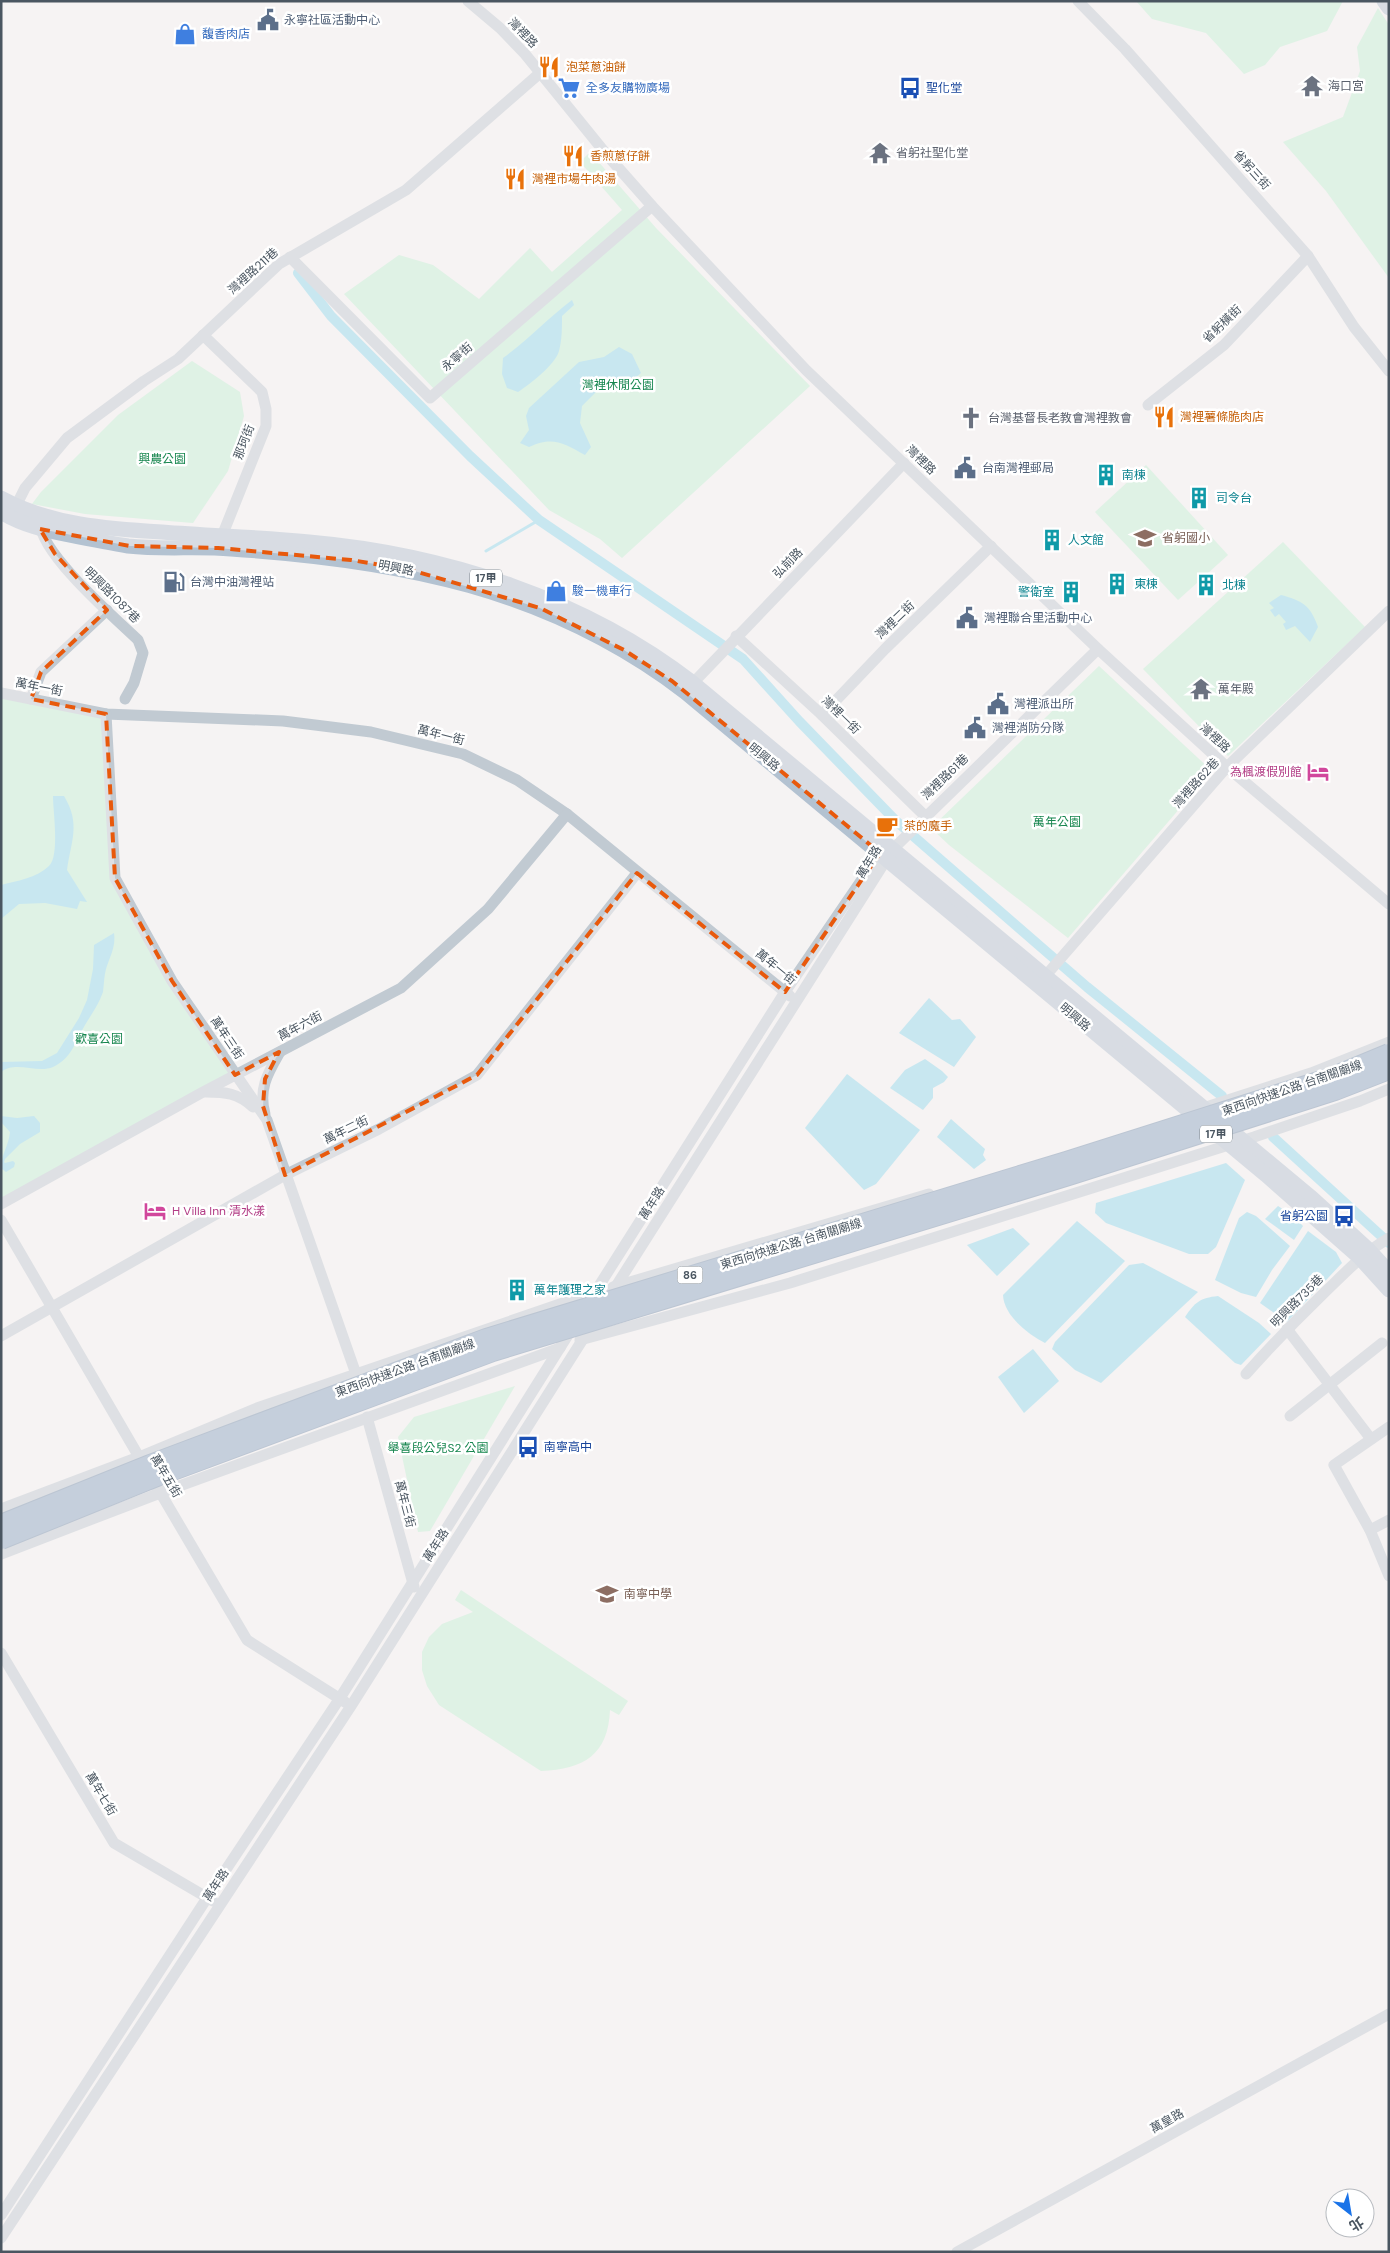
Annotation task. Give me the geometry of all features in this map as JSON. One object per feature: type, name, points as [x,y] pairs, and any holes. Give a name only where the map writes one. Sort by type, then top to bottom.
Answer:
[{"type":"highway","name":"東西向快速公路 台南關廟線","points":[[1,1524],[150,1464],[486,1338],[1066,1162],[1331,1077],[1389,1053]]},
{"type":"highway","name":"東西向快速公路 台南關廟線","points":[[1,1540],[157,1477],[493,1352],[1070,1176],[1336,1091],[1389,1070]]},
{"type":"main road","points":[[1384,1],[1389,8]]},
{"type":"main road","name":"明興路","points":[[1,498],[9,512],[130,546],[219,542],[309,542],[414,559],[504,582],[588,617],[637,643],[694,683],[891,851]]},
{"type":"main road","name":"明興路","points":[[219,542],[411,570],[499,593],[576,624],[624,650],[672,681],[891,851],[1045,976],[1197,1110],[1229,1145],[1307,1209],[1366,1252],[1389,1290]]},
{"type":"main road","name":"明興路","points":[[1197,1110],[1244,1140],[1312,1198],[1366,1252],[1389,1272]]},
{"type":"street","name":"灣裡路","points":[[468,1],[500,28],[652,206],[806,370],[1098,649],[1227,768],[1389,904]]},
{"type":"street","name":"省躬三街","points":[[1078,1],[1125,49],[1308,256],[1354,327],[1389,371]]},
{"type":"street","name":"灣裡路211巷","points":[[9,512],[25,488],[67,438],[144,380],[178,359],[290,257],[406,190],[540,73]]},
{"type":"street","name":"永寧街","points":[[290,257],[430,398],[652,206]]},
{"type":"street","name":"省躬橫街","points":[[1148,405],[1224,345],[1308,256]]},
{"type":"street","name":"那珂街","points":[[203,335],[262,392],[266,409],[266,426],[219,542]]},
{"type":"street","name":"弘前路","points":[[694,683],[904,463]]},
{"type":"street","name":"明興路1087巷","points":[[40,522],[55,554],[80,584],[138,640],[143,652],[134,683],[125,699]]},
{"type":"street","name":"灣裡二街","points":[[822,716],[885,649],[991,546]]},
{"type":"street","points":[[31,699],[41,672],[107,610]]},
{"type":"street","name":"灣裡路62巷","points":[[1045,976],[1227,768],[1389,611]]},
{"type":"street","name":"灣裡一街","points":[[736,637],[822,716],[923,819]]},
{"type":"street","name":"灣裡路61巷","points":[[891,851],[1098,649]]},
{"type":"street","name":"萬年一街","points":[[1,693],[106,714],[283,721],[371,732],[463,754],[476,759],[517,780],[567,814],[637,873],[796,1000]]},
{"type":"street","name":"萬年三街","points":[[106,714],[115,878],[172,981],[267,1120],[356,1374]]},
{"type":"street","name":"萬年六街","points":[[1,1204],[203,1092],[401,988],[488,909],[567,814]]},
{"type":"street","name":"萬年路","points":[[1,2215],[207,1898],[340,1698],[785,992],[891,851]]},
{"type":"street","name":"萬年路","points":[[1,2238],[351,1706],[891,851]]},
{"type":"street","name":"萬年二街","points":[[1,1336],[285,1175],[379,1129],[477,1074],[637,873]]},
{"type":"street","points":[[1,1509],[139,1457],[257,1408],[596,1292],[1007,1171],[1311,1073],[1389,1042]]},
{"type":"street","points":[[267,1120],[263,1106],[262,1088],[280,1052]]},
{"type":"street","points":[[1,1554],[160,1493],[582,1339],[790,1283],[1229,1145],[1360,1101],[1389,1089]]},
{"type":"street","points":[[203,1092],[232,1094],[244,1099],[267,1120]]},
{"type":"street","name":"萬年五街","points":[[1,1220],[247,1640],[351,1706]]},
{"type":"street","name":"明興路735巷","points":[[1246,1374],[1287,1329],[1366,1252],[1389,1238]]},
{"type":"street","points":[[1287,1329],[1371,1439]]},
{"type":"street","points":[[1290,1416],[1382,1344]]},
{"type":"street","name":"萬年三街","points":[[367,1417],[412,1583],[419,1598]]},
{"type":"street","points":[[1389,1426],[1334,1465],[1370,1530],[1389,1576]]},
{"type":"street","points":[[1370,1530],[1389,1520]]},
{"type":"street","name":"萬年七街","points":[[1,1653],[114,1843],[220,1905]]},
{"type":"street","name":"萬皇路","points":[[958,2252],[1389,2014]]},
{"type":"street","points":[[102,2060],[109,2073]]},
{"type":"highlighted area","points":[[40,529],[130,546],[218,548],[351,560],[411,570],[540,608],[624,650],[672,681],[880,853],[785,992],[637,873],[477,1075],[285,1175],[263,1106],[265,1079],[279,1052],[235,1075],[172,981],[115,878],[106,714],[31,699],[41,672],[107,610],[55,554]]},
{"type":"green space","points":[[1136,1],[1343,1],[1327,31],[1280,47],[1265,65],[1244,74],[1206,33],[1152,19]]},
{"type":"green space","points":[[1378,8],[1389,25],[1389,278],[1326,191],[1283,142],[1343,117],[1360,71],[1357,47]]},
{"type":"green space","name":"灣裡休閒公園","points":[[590,152],[656,228],[810,386],[622,558],[600,539],[549,510],[344,294],[399,255],[433,265],[479,299],[530,248],[552,272],[622,210],[580,162]]},
{"type":"green space","name":"興農公園","points":[[192,361],[240,392],[244,416],[228,471],[193,523],[85,514],[32,504],[41,492],[118,415]]},
{"type":"green space","points":[[1146,465],[1228,555],[1178,600],[1095,512]]},
{"type":"green space","points":[[1283,542],[1365,627],[1228,756],[1143,669]]},
{"type":"green space","name":"萬年公園","points":[[1099,666],[1212,771],[1068,938],[949,845],[931,828]]},
{"type":"green space","name":"歡喜公園","points":[[1,693],[106,714],[115,878],[235,1075],[1,1204]]},
{"type":"green space","name":"舉喜段公兒S2 公園","points":[[515,1386],[430,1531],[418,1532],[398,1437],[414,1417]]},
{"type":"green space","points":[[461,1590],[628,1701],[619,1715],[610,1710],[604,1738],[599,1749],[591,1757],[570,1767],[541,1771],[439,1705],[427,1686],[422,1670],[422,1652],[429,1637],[442,1624],[473,1612],[455,1600]]},
{"type":"water","points":[[572,300],[574,305],[562,316],[560,347],[553,362],[518,392],[507,388],[502,374],[503,358]]},
{"type":"water","points":[[619,347],[632,354],[641,373],[634,379],[603,385],[582,406],[580,423],[591,447],[585,455],[558,442],[545,442],[529,447],[520,443],[529,430],[526,416],[529,408],[579,362],[604,357]]},
{"type":"water","points":[[1281,595],[1295,599],[1309,609],[1318,627],[1310,642],[1295,626],[1286,630],[1283,624],[1286,622],[1279,614],[1275,617],[1270,610],[1274,608],[1269,603]]},
{"type":"water","points":[[53,796],[64,796],[72,815],[73,833],[67,870],[87,902],[80,901],[77,909],[45,903],[19,904],[1,919],[1,885],[39,873],[49,866],[52,861],[55,844]]},
{"type":"water","points":[[114,933],[113,947],[105,972],[103,992],[65,1059],[47,1069],[13,1067],[1,1072],[1,1062],[42,1061],[57,1053],[79,1018],[87,1000],[93,969],[94,945]]},
{"type":"water","points":[[929,998],[952,1020],[960,1019],[976,1037],[954,1067],[899,1033]]},
{"type":"water","points":[[925,1059],[948,1077],[944,1082],[933,1088],[933,1098],[923,1110],[890,1088],[905,1070]]},
{"type":"water","points":[[847,1074],[920,1130],[876,1184],[864,1190],[805,1128]]},
{"type":"water","points":[[1,1116],[17,1118],[34,1116],[40,1123],[40,1132],[20,1144],[5,1159],[5,1163],[13,1161],[15,1163],[14,1167],[6,1172],[1,1168],[1,1163],[10,1132],[1,1122]]},
{"type":"water","points":[[951,1119],[985,1149],[983,1155],[986,1160],[974,1169],[937,1137]]},
{"type":"water","points":[[1226,1163],[1245,1180],[1216,1247],[1208,1254],[1189,1254],[1106,1223],[1095,1213],[1096,1203]]},
{"type":"water","points":[[1278,1206],[1292,1215],[1303,1226],[1294,1240],[1265,1219]]},
{"type":"water","points":[[1247,1212],[1256,1216],[1290,1246],[1272,1270],[1256,1297],[1241,1293],[1215,1280],[1239,1218]]},
{"type":"water","points":[[1077,1221],[1125,1261],[1045,1343],[1031,1335],[1018,1324],[1004,1303],[1003,1295]]},
{"type":"water","points":[[1013,1228],[1030,1244],[997,1276],[967,1245]]},
{"type":"water","points":[[1308,1231],[1336,1252],[1342,1263],[1287,1322],[1260,1303]]},
{"type":"water","points":[[1143,1263],[1198,1292],[1101,1383],[1075,1370],[1052,1349],[1055,1342],[1129,1265]]},
{"type":"water","points":[[1218,1296],[1259,1323],[1271,1334],[1241,1365],[1235,1363],[1185,1317],[1198,1302]]},
{"type":"water","points":[[1033,1349],[1059,1381],[1024,1413],[998,1377]]},
{"type":"waterway","points":[[298,273],[331,316],[470,456],[539,520],[743,659],[799,721],[896,821],[1087,987],[1222,1096]]},
{"type":"waterway","points":[[486,551],[539,520]]},
{"type":"waterway","points":[[1273,1137],[1389,1243]]},
{"type":"place","name":"永寧社區活動中心","points":[[268,20]]},
{"type":"place","name":"馥香肉店","points":[[185,34]]},
{"type":"place","name":"泡菜蔥油餅","points":[[549,67]]},
{"type":"place","name":"海口宮","points":[[1312,86]]},
{"type":"place","name":"全多友購物廣場","points":[[569,88]]},
{"type":"place","name":"聖化堂","points":[[910,88]]},
{"type":"place","name":"省躬社聖化堂","points":[[880,153]]},
{"type":"place","name":"香煎蔥仔餅","points":[[573,156]]},
{"type":"place","name":"灣裡市場牛肉湯","points":[[515,179]]},
{"type":"place","name":"灣裡薯條脆肉店","points":[[1164,417]]},
{"type":"place","name":"台灣基督長老教會灣裡教會","points":[[971,418]]},
{"type":"place","name":"台南灣裡郵局","points":[[965,468]]},
{"type":"place","name":"南棟","points":[[1106,475]]},
{"type":"place","name":"司令台","points":[[1199,498]]},
{"type":"place","name":"省躬國小","points":[[1145,538]]},
{"type":"place","name":"人文館","points":[[1052,540]]},
{"type":"place","name":"台灣中油灣裡站","points":[[174,582]]},
{"type":"place","name":"東棟","points":[[1117,584]]},
{"type":"place","name":"北棟","points":[[1206,585]]},
{"type":"place","name":"駿一機車行","points":[[556,591]]},
{"type":"place","name":"警衛室","points":[[1071,592]]},
{"type":"place","name":"灣裡聯合里活動中心","points":[[967,618]]},
{"type":"place","name":"萬年殿","points":[[1201,689]]},
{"type":"place","name":"灣裡派出所","points":[[998,704]]},
{"type":"place","name":"灣裡消防分隊","points":[[975,728]]},
{"type":"place","name":"為楓渡假別館","points":[[1318,772]]},
{"type":"place","name":"茶的魔手","points":[[887,826]]},
{"type":"place","name":"H Villa Inn 清水漾","points":[[155,1211]]},
{"type":"place","name":"省躬公園","points":[[1344,1216]]},
{"type":"place","name":"萬年護理之家","points":[[517,1290]]},
{"type":"place","name":"南寧高中","points":[[528,1447]]},
{"type":"place","name":"南寧中學","points":[[607,1594]]}]
